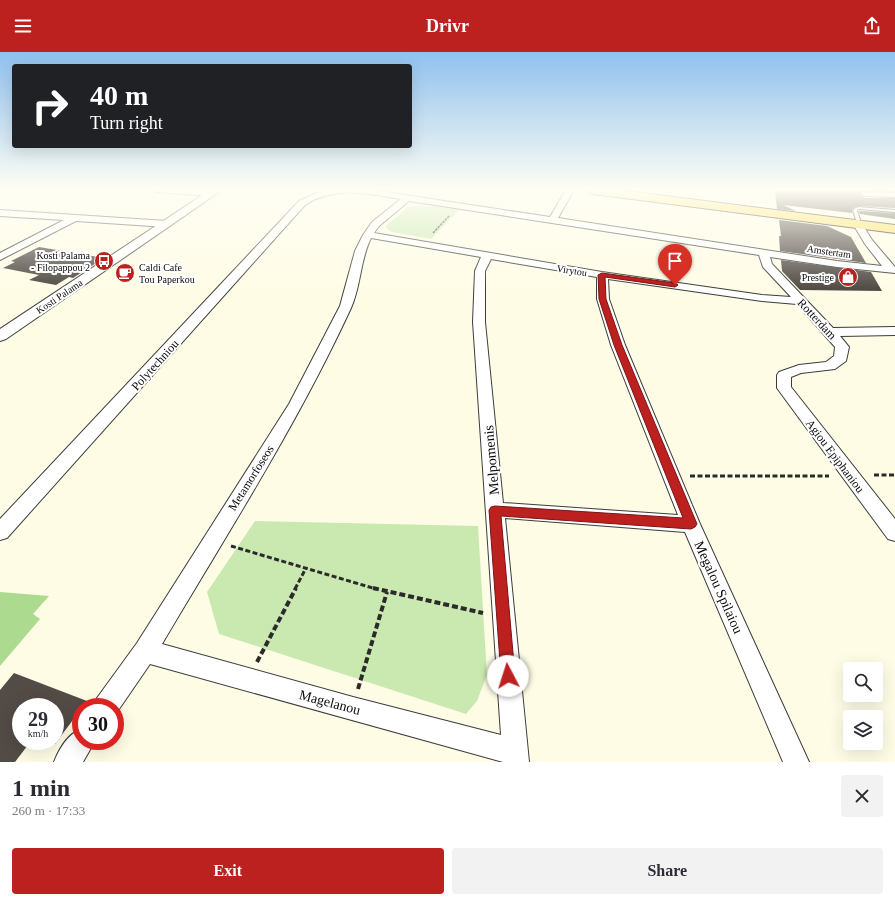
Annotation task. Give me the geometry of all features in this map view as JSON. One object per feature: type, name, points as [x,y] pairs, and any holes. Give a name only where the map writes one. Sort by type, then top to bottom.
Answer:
[{"type":"main road","points":[[864,223],[895,229]]},
{"type":"main road","points":[[872,223],[895,225]]},
{"type":"street","points":[[0,256],[64,223]]},
{"type":"street","points":[[154,223],[167,224]]},
{"type":"street","name":"Polytechniou","points":[[0,532],[284,223]]},
{"type":"street","name":"Metamorfoseos","points":[[112,698],[145,651],[296,405],[346,306],[360,251],[376,223]]},
{"type":"street","name":"Amstertam","points":[[574,223],[893,270]]},
{"type":"street","points":[[859,223],[868,241],[893,270]]},
{"type":"street","name":"Kosti Palama","points":[[0,336],[167,224]]},
{"type":"street","name":"Virytou","points":[[368,235],[422,243],[487,256],[602,275],[762,298],[801,301]]},
{"type":"street","name":"Rotterdam","points":[[763,252],[766,264],[830,332],[842,347],[841,358],[830,366],[799,369],[784,375]]},
{"type":"street","name":"Melpomenis","points":[[487,256],[480,271],[479,322],[515,756]]},
{"type":"street","name":"Megalou Spilaiou","points":[[602,275],[603,299],[618,345],[691,524],[796,762]]},
{"type":"street","points":[[830,332],[895,331]]},
{"type":"street","name":"Agiou Epiphaniou","points":[[784,375],[784,388],[895,533]]},
{"type":"street","points":[[495,510],[691,524]]},
{"type":"street","name":"Magelanou","points":[[145,651],[515,756]]},
{"type":"street","points":[[67,762],[76,750]]},
{"type":"path","points":[[422,243],[442,223]]},
{"type":"path","points":[[672,476],[850,476],[895,474]]},
{"type":"path","points":[[212,541],[387,592],[503,616]]},
{"type":"path","points":[[247,680],[306,568]]},
{"type":"path","points":[[353,709],[387,592]]},
{"type":"green space","points":[[389,223],[446,223],[431,239],[392,232],[387,229],[386,226]]},
{"type":"green space","points":[[255,521],[478,526],[487,675],[477,701],[466,714],[219,634],[207,592]]},
{"type":"green space","points":[[0,592],[49,596],[33,614],[40,619],[0,666]]},
{"type":"building","points":[[779,223],[804,223],[827,226],[851,237],[866,263],[780,251],[779,236],[781,236]]},
{"type":"building","points":[[39,247],[104,258],[73,278],[69,277],[56,285],[29,280],[39,275],[3,268],[15,262],[11,261]]},
{"type":"building","points":[[781,260],[871,272],[882,291],[800,290],[782,271]]},
{"type":"building","points":[[14,673],[79,698],[72,698],[72,721],[64,732],[64,698],[12,698],[12,750],[24,750],[15,762],[0,762],[0,690]]},
{"type":"place","name":"Kosti Palama - Filopappou 2","points":[[104,261]]},
{"type":"place","name":"Caldi Cafe Tou Paperkou","points":[[125,273]]},
{"type":"place","name":"Prestige","points":[[848,277]]},
{"type":"route","points":[[508,676],[495,510],[691,524],[618,345],[603,299],[602,275],[675,285]]}]
